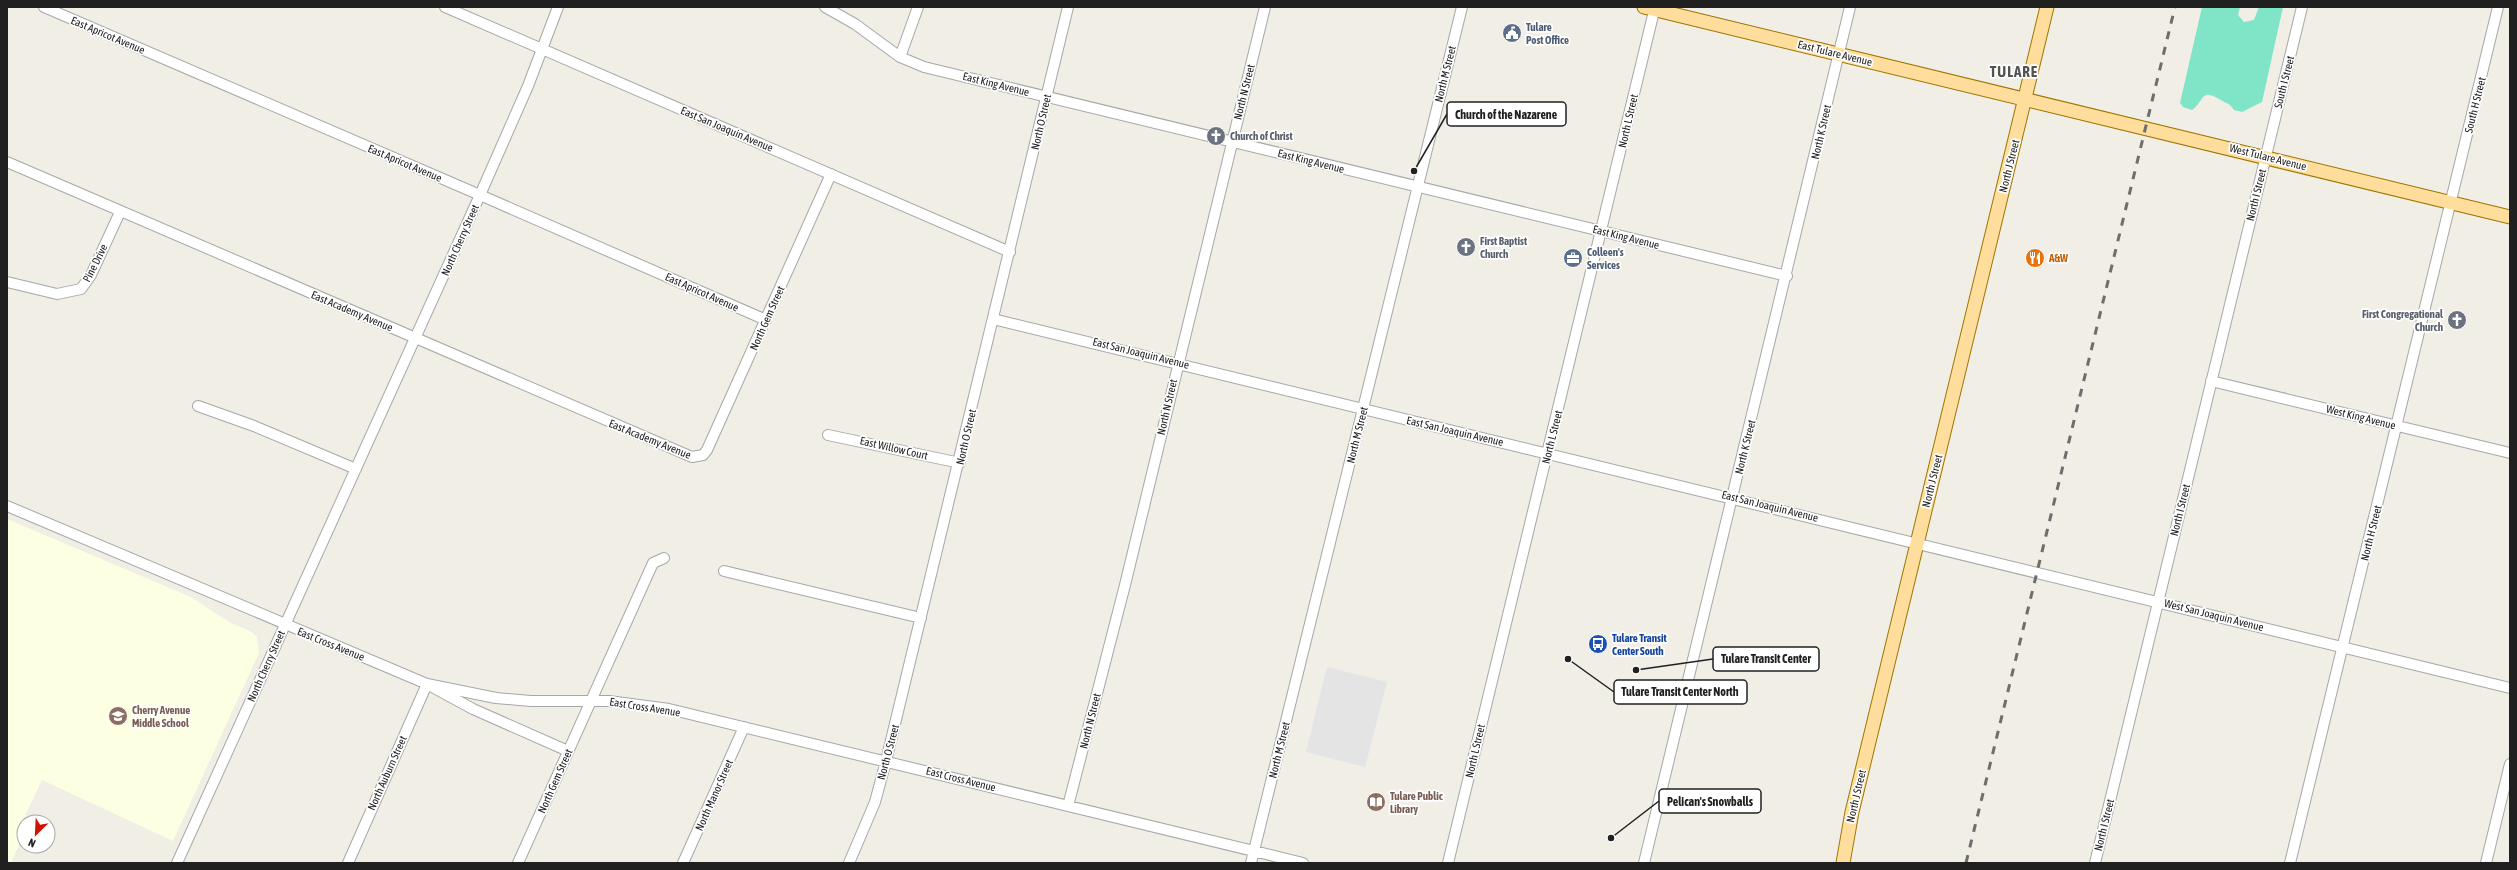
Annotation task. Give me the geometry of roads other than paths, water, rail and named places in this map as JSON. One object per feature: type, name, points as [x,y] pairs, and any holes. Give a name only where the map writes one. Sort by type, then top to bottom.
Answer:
[{"type":"main road","name":"North J Street","points":[[1843,863],[1852,812],[2047,7]]},
{"type":"main road","name":"East Tulare Avenue","points":[[1651,8],[2025,99]]},
{"type":"main road","name":"West Tulare Avenue","points":[[2025,99],[2266,156],[2510,217]]},
{"type":"street","name":"East Apricot Avenue","points":[[44,7],[480,194],[766,320]]},
{"type":"street","name":"East San Joaquin Avenue","points":[[445,7],[1010,252]]},
{"type":"street","name":"North Cherry Street","points":[[177,863],[480,194],[528,86],[558,7]]},
{"type":"street","name":"East King Avenue","points":[[825,7],[855,24],[900,57],[924,67],[1787,276]]},
{"type":"street","points":[[900,57],[918,7]]},
{"type":"street","name":"North O Street","points":[[849,863],[875,802],[886,761],[960,463],[1068,7]]},
{"type":"street","name":"North N Street","points":[[1068,806],[1264,7]]},
{"type":"street","name":"North M Street","points":[[1251,863],[1462,7]]},
{"type":"street","name":"North K Street","points":[[1644,863],[1787,276],[1850,7]]},
{"type":"street","name":"South I Street","points":[[2266,156],[2302,7]]},
{"type":"street","name":"South H Street","points":[[2451,203],[2498,7]]},
{"type":"street","name":"North L Street","points":[[1448,863],[1602,232],[1651,8]]},
{"type":"street","name":"North I Street","points":[[2095,863],[2266,156]]},
{"type":"street","name":"East Academy Avenue","points":[[7,162],[686,456],[698,458]]},
{"type":"street","name":"North Gem Street","points":[[698,458],[707,450],[831,174]]},
{"type":"street","name":"North H Street","points":[[2290,863],[2451,203]]},
{"type":"street","name":"Pine Drive","points":[[7,282],[57,294],[81,289],[90,275],[120,212]]},
{"type":"street","name":"East San Joaquin Avenue","points":[[993,319],[1178,362],[1363,409],[1733,497],[1917,543]]},
{"type":"street","name":"West King Avenue","points":[[2211,381],[2510,453]]},
{"type":"street","points":[[198,406],[254,426],[356,469]]},
{"type":"street","name":"East Willow Court","points":[[828,435],[960,463]]},
{"type":"street","name":"East Cross Avenue","points":[[7,506],[427,684],[496,698],[531,701],[593,700],[654,706],[1303,863]]},
{"type":"street","name":"West San Joaquin Avenue","points":[[1917,543],[2510,688]]},
{"type":"street","name":"North Gem Street","points":[[518,863],[568,751],[593,700],[653,563],[664,558]]},
{"type":"street","points":[[724,571],[921,618]]},
{"type":"street","points":[[427,684],[473,709],[568,751]]},
{"type":"street","name":"North Auburn Street","points":[[348,863],[427,684]]},
{"type":"street","name":"North Manor Street","points":[[683,863],[744,727]]},
{"type":"street","points":[[2486,863],[2510,764]]},
{"type":"railway","points":[[1966,863],[2175,7]]},
{"type":"place","name":"Tulare Post Office","points":[[1512,33]]},
{"type":"place","name":"Church of Christ","points":[[1216,136]]},
{"type":"place","name":"Church of the Nazarene","points":[[1414,171]]},
{"type":"place","name":"First Baptist Church","points":[[1466,247]]},
{"type":"place","name":"Colleen's Services","points":[[1573,258]]},
{"type":"place","name":"A&W","points":[[2035,258]]},
{"type":"place","name":"First Congregational Church","points":[[2457,320]]},
{"type":"place","name":"Tulare Transit Center South","points":[[1598,644]]},
{"type":"place","name":"Tulare Transit Center North","points":[[1568,659]]},
{"type":"place","name":"Tulare Transit Center","points":[[1636,670]]},
{"type":"place","name":"Cherry Avenue Middle School","points":[[118,716]]},
{"type":"place","name":"Tulare Public Library","points":[[1376,802]]},
{"type":"place","name":"Pelican's Snowballs","points":[[1611,838]]},
{"type":"district","name":"TULARE","points":[[2014,71]]}]
